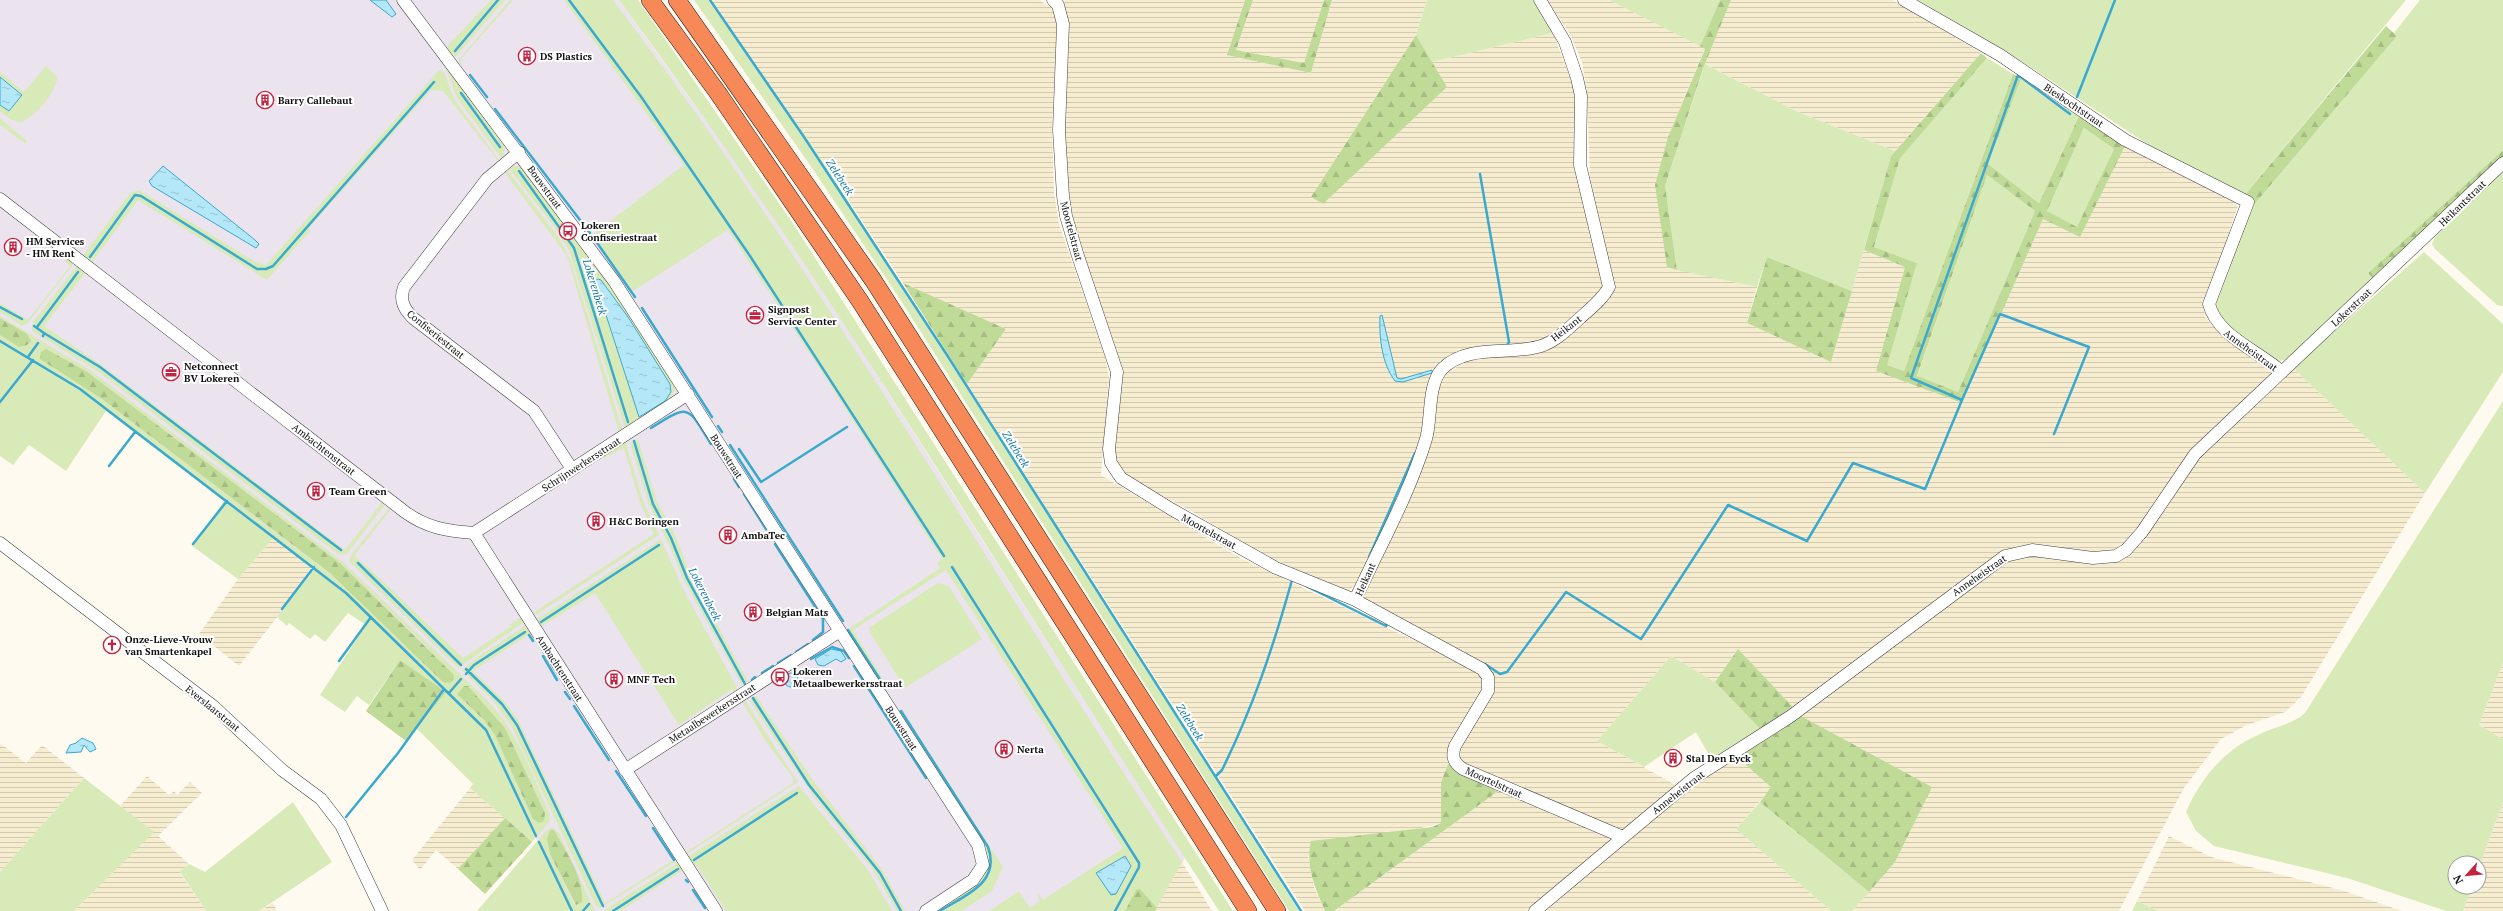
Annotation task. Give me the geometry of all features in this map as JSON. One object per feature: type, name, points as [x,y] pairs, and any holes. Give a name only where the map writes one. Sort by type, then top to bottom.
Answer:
[{"type":"highway","points":[[650,0],[718,93],[860,301],[1248,911]]},
{"type":"highway","points":[[677,0],[873,280],[1276,911]]},
{"type":"street","name":"Bouwstraat","points":[[403,0],[519,152],[614,281],[688,394],[982,854],[983,865],[973,880],[926,911]]},
{"type":"street","name":"Moortelstraat","points":[[1053,0],[1058,4],[1064,24],[1059,130],[1060,172],[1066,216],[1117,372],[1109,449],[1110,463],[1121,478],[1182,515],[1276,568],[1355,600],[1482,669],[1488,677],[1488,691],[1453,753],[1453,758],[1458,765],[1623,837]]},
{"type":"street","name":"Heikant","points":[[1355,600],[1421,454],[1430,426],[1435,382],[1442,369],[1461,358],[1477,353],[1542,346],[1556,338],[1573,324],[1605,294],[1609,286],[1580,165],[1581,96],[1577,78],[1565,42],[1540,0]]},
{"type":"street","name":"Biesbochtstraat","points":[[1904,0],[2000,55],[2125,140],[2248,202]]},
{"type":"street","name":"Confiseriestraat","points":[[519,152],[487,179],[404,287],[401,294],[402,302],[414,318],[534,411],[572,469]]},
{"type":"street","name":"Heikantstraat","points":[[2421,243],[2503,164]]},
{"type":"street","name":"Ambachtenstraat","points":[[0,199],[419,522],[436,529],[474,533],[716,911]]},
{"type":"street","name":"Anneheistraat","points":[[1535,911],[1694,778],[1790,716],[2005,556],[2032,550],[2099,558],[2116,556],[2126,550],[2142,532],[2195,454],[2282,372],[2268,360],[2223,329],[2212,315],[2209,304],[2248,202]]},
{"type":"street","name":"Lokerstraat","points":[[2282,372],[2421,243]]},
{"type":"street","name":"Schrijnwerkersstraat","points":[[474,533],[688,394]]},
{"type":"street","name":"Everslaarstraat","points":[[0,543],[213,706],[282,770],[321,798],[341,825],[382,911]]},
{"type":"street","name":"Metaalbewerkersstraat","points":[[625,770],[840,631]]},
{"type":"shaded area","points":[[0,0],[619,0],[740,168],[856,342],[1185,858],[1155,911],[570,911],[497,756],[303,562],[79,390],[0,343]]},
{"type":"shaded area","points":[[708,0],[1039,0],[1051,7],[1055,13],[1057,29],[1052,128],[1054,192],[1059,224],[1105,357],[1109,378],[1101,475],[1242,559],[1477,670],[1485,685],[1450,746],[1447,756],[1448,764],[1441,782],[1441,823],[1308,856],[1314,887],[1325,911],[1305,911],[967,384],[1006,329],[903,283],[804,133]]},
{"type":"shaded area","points":[[1064,0],[1245,0],[1227,55],[1311,73],[1332,0],[1427,0],[1416,35],[1311,197],[1323,203],[1447,87],[1432,62],[1553,33],[1574,88],[1576,122],[1604,283],[1602,292],[1556,333],[1542,340],[1442,364],[1414,458],[1359,580],[1349,591],[1336,587],[1262,554],[1191,511],[1125,476],[1113,460],[1119,379],[1069,210],[1062,138],[1066,15]]},
{"type":"shaded area","points":[[1253,0],[1324,0],[1305,63],[1236,50]]},
{"type":"shaded area","points":[[1547,0],[1609,0],[1705,48],[1668,137],[1667,267],[1757,287],[1747,323],[1831,362],[1864,250],[1905,267],[1876,371],[1962,403],[2043,219],[2125,146],[2234,202],[2238,206],[2204,307],[2205,317],[2213,326],[2268,365],[2273,372],[2197,448],[2121,549],[2103,555],[2027,546],[1794,708],[1738,649],[1715,682],[1671,656],[1597,741],[1679,787],[1624,832],[1462,764],[1456,754],[1494,682],[1363,599],[1362,594],[1414,485],[1437,392],[1444,375],[1470,359],[1555,346],[1566,337],[1613,280],[1590,178],[1587,91],[1582,62],[1570,34]]},
{"type":"shaded area","points":[[1731,0],[1893,0],[1981,53],[1895,151],[1796,111],[1705,64]]},
{"type":"shaded area","points":[[2293,368],[2425,493],[2301,697],[2285,712],[2247,725],[2221,739],[2184,788],[2119,911],[1852,911],[1895,862],[1799,715],[1993,567],[2021,555],[2112,561],[2192,463]]},
{"type":"shaded area","points":[[273,538],[314,570],[239,666],[199,634],[238,579]]},
{"type":"shaded area","points":[[2503,663],[2503,739],[2479,725]]},
{"type":"shaded area","points":[[0,743],[26,763],[42,745],[84,778],[0,872]]},
{"type":"shaded area","points":[[1736,756],[1772,787],[1736,829],[1831,911],[1544,911],[1688,788]]},
{"type":"shaded area","points":[[147,776],[169,795],[174,791],[177,795],[190,782],[202,793],[158,836],[189,864],[180,873],[206,911],[74,911],[153,832],[120,806]]},
{"type":"shaded area","points":[[470,788],[505,818],[458,869],[436,850],[420,870],[412,860]]},
{"type":"shaded area","points":[[1501,789],[1609,837],[1609,842],[1527,911],[1334,911]]},
{"type":"shaded area","points":[[2503,803],[2503,911],[2463,911],[2469,895],[2487,895],[2487,855],[2484,855]]},
{"type":"shaded area","points":[[2169,836],[2211,857],[2341,890],[2402,911],[2158,911],[2137,901]]},
{"type":"shaded area","points":[[1182,862],[1212,911],[1155,911]]},
{"type":"shaded area","points":[[273,903],[277,911],[259,911]]},
{"type":"green space","points":[[491,0],[505,0],[457,55],[454,57],[453,53],[450,55],[447,51],[448,45]]},
{"type":"green space","points":[[510,0],[513,0],[460,60],[462,63],[458,65],[459,59]]},
{"type":"green space","points":[[564,0],[613,0],[689,104],[763,210],[834,318],[1182,862],[1155,911],[989,911],[1019,891],[1030,908],[1040,901],[1037,894],[1038,893],[1043,900],[1123,848],[946,570],[853,630],[886,684],[881,687],[846,632],[940,568],[937,563],[942,559],[820,369],[728,230],[633,291],[592,235],[684,165]]},
{"type":"green space","points":[[619,0],[638,0],[792,222],[1233,911],[1219,911],[852,337],[699,111]]},
{"type":"green space","points":[[694,0],[708,0],[804,133],[1064,535],[1062,536],[1299,911],[1289,911],[898,296],[810,165]]},
{"type":"green space","points":[[1245,0],[1253,0],[1236,50],[1304,63],[1324,0],[1332,0],[1311,73],[1227,55]]},
{"type":"green space","points":[[1427,0],[1534,0],[1553,33],[1432,62],[1416,35]]},
{"type":"green space","points":[[1609,0],[1720,0],[1700,46]]},
{"type":"green space","points":[[1720,0],[1731,0],[1703,69],[1665,186],[1677,270],[1667,267],[1655,185],[1668,137],[1705,49],[1700,46]]},
{"type":"green space","points":[[1917,0],[2406,0],[2244,196],[2161,153],[2004,50]]},
{"type":"green space","points":[[2420,0],[2503,0],[2503,150],[2368,273],[2375,280],[2288,360],[2277,361],[2222,323],[2215,307],[2229,260],[2252,207],[2397,36],[2394,33]]},
{"type":"green space","points":[[2386,26],[2397,36],[2252,207],[2244,196]]},
{"type":"green space","points":[[1416,35],[1447,87],[1323,204],[1311,197]]},
{"type":"green space","points":[[1981,53],[1987,58],[1900,158],[1874,247],[1917,263],[1887,365],[1904,371],[2013,74],[2021,79],[1988,164],[2039,203],[2079,116],[2125,146],[2080,237],[2043,219],[1962,403],[1876,371],[1905,267],[1864,250],[1891,156]],"holes":[[[2084,128],[2114,149],[2077,227],[2047,211]],[[1987,175],[2035,211],[1958,392],[1917,376]]]},
{"type":"green space","points":[[1987,58],[2013,74],[1904,371],[1886,365],[1917,263],[1874,247],[1900,157]]},
{"type":"green space","points":[[1705,64],[1796,111],[1895,151],[1891,156],[1852,291],[1767,257],[1757,287],[1677,270],[1665,186]]},
{"type":"green space","points":[[46,66],[57,77],[56,83],[49,97],[31,117],[19,122],[11,119],[0,111],[0,72],[24,92]]},
{"type":"green space","points":[[445,66],[503,139],[505,149],[502,159],[457,98]]},
{"type":"green space","points":[[439,70],[444,72],[454,99],[500,161],[499,162],[443,91],[431,90],[309,228],[311,230],[267,280],[138,200],[93,261],[90,262],[82,257],[130,193],[139,190],[254,261],[266,265]]},
{"type":"green space","points":[[2021,79],[2079,116],[2039,203],[1988,164]]},
{"type":"green space","points":[[0,118],[26,140],[26,144],[0,125]]},
{"type":"green space","points":[[2084,128],[2114,149],[2077,227],[2047,211]]},
{"type":"green space","points":[[2503,150],[2503,159],[2375,280],[2368,273]]},
{"type":"green space","points":[[516,166],[525,169],[580,240],[675,384],[674,392],[664,405],[627,429],[625,428],[569,250],[555,228],[508,167]]},
{"type":"green space","points":[[506,168],[559,238],[571,261],[623,432],[619,432],[567,256],[503,170]]},
{"type":"green space","points":[[2503,171],[2503,306],[2497,305],[2435,249],[2432,244],[2435,237]]},
{"type":"green space","points":[[1987,175],[2035,211],[1958,392],[1917,377]]},
{"type":"green space","points":[[2424,252],[2503,324],[2503,372],[2425,493],[2293,368]]},
{"type":"green space","points":[[1767,257],[1852,291],[1831,362],[1747,323]]},
{"type":"green space","points":[[69,259],[72,262],[72,266],[27,324],[21,325],[0,312],[0,303],[28,320],[70,266],[64,260]]},
{"type":"green space","points":[[77,266],[86,272],[44,326],[100,364],[345,550],[383,501],[384,506],[346,555],[338,554],[96,370],[32,331],[33,322]]},
{"type":"green space","points":[[903,283],[1006,329],[967,384]]},
{"type":"green space","points":[[0,316],[90,370],[344,563],[487,700],[498,712],[516,739],[531,769],[550,815],[550,821],[532,842],[470,788],[473,784],[416,728],[446,692],[400,660],[369,705],[357,696],[345,712],[320,695],[366,625],[348,613],[325,642],[315,634],[310,639],[289,623],[287,626],[277,617],[314,570],[273,538],[238,579],[192,546],[224,501],[106,411],[66,471],[29,445],[13,465],[0,456],[0,335],[19,347],[8,322],[0,318]],"holes":[[[46,349],[86,371],[341,564],[428,648],[443,682],[343,584],[102,399],[57,370]],[[468,686],[505,728],[545,813],[533,819],[495,735],[485,721],[458,695]]]},
{"type":"green space","points":[[0,318],[27,334],[31,341],[27,345],[19,347],[0,335]]},
{"type":"green space","points":[[46,349],[86,371],[341,564],[453,674],[454,680],[449,683],[443,682],[331,574],[102,399],[40,359],[41,352]]},
{"type":"green space","points":[[2503,401],[2503,663],[2479,725],[2503,739],[2503,803],[2484,855],[2447,855],[2447,895],[2469,895],[2463,911],[2446,911],[2347,878],[2214,846],[2196,831],[2186,812],[2199,788],[2215,766],[2235,748],[2246,741],[2293,721],[2305,713]]},
{"type":"green space","points":[[638,439],[656,499],[676,537],[692,579],[748,681],[742,685],[683,579],[671,549],[649,505],[630,443]]},
{"type":"green space","points":[[625,441],[643,501],[659,535],[537,614],[530,615],[654,534],[639,500],[624,448],[602,459],[602,456]]},
{"type":"green space","points":[[390,507],[392,508],[354,556],[370,569],[463,658],[510,627],[509,625],[521,617],[524,622],[458,668],[349,561],[351,555]]},
{"type":"green space","points":[[661,539],[683,589],[739,691],[735,693],[732,689],[679,725],[595,593],[539,628],[534,621]]},
{"type":"green space","points":[[938,583],[949,586],[982,639],[905,688],[869,631],[870,627]]},
{"type":"green space","points":[[526,625],[531,633],[473,671],[504,701],[517,718],[605,903],[672,861],[676,859],[677,861],[600,908],[596,906],[512,727],[494,702],[462,670],[475,659]]},
{"type":"green space","points":[[1738,649],[1794,708],[1762,731],[1715,682]]},
{"type":"green space","points":[[1671,656],[1715,682],[1762,731],[1713,762],[1696,732],[1644,767],[1597,741]]},
{"type":"green space","points":[[400,660],[446,692],[406,741],[366,711]]},
{"type":"green space","points":[[464,686],[468,686],[505,728],[545,813],[544,821],[539,823],[533,819],[495,735],[485,721],[458,695]]},
{"type":"green space","points":[[756,696],[814,782],[882,869],[905,911],[897,911],[871,867],[815,798],[751,703],[750,699]]},
{"type":"green space","points":[[744,699],[798,782],[685,855],[683,854],[793,783],[793,778],[767,743],[741,700]]},
{"type":"green space","points":[[902,710],[1003,867],[992,891],[962,911],[934,911],[970,889],[977,882],[983,874],[987,855],[897,712]]},
{"type":"green space","points":[[1799,715],[1932,787],[1895,862],[1869,892],[1760,802],[1771,787],[1736,756]]},
{"type":"green space","points":[[1448,764],[1501,789],[1334,911],[1325,911],[1310,868],[1309,850],[1311,841],[1432,827],[1441,823],[1441,782]]},
{"type":"green space","points":[[84,778],[154,832],[74,911],[0,911],[0,872]]},
{"type":"green space","points":[[799,786],[868,870],[892,911],[726,911],[696,864],[692,867],[686,858]]},
{"type":"green space","points":[[293,802],[332,862],[259,911],[206,911],[180,872],[189,864],[205,872]]},
{"type":"green space","points":[[1760,802],[1869,892],[1852,911],[1831,911],[1736,829]]},
{"type":"green space","points":[[505,818],[532,842],[485,894],[458,869]]},
{"type":"green space","points":[[552,827],[559,833],[595,911],[477,911],[546,831]],"holes":[[[554,830],[573,865],[580,884],[582,902],[576,905],[573,902],[550,853]]]},
{"type":"green space","points":[[550,830],[554,830],[577,874],[582,893],[582,902],[576,905],[550,854],[547,839]]},
{"type":"green space","points":[[678,863],[683,870],[621,911],[603,911]]},
{"type":"green space","points":[[1140,889],[1157,908],[1155,911],[1125,911],[1136,890]]},
{"type":"green space","points":[[2137,901],[2158,911],[2132,911]]},
{"type":"water","points":[[370,0],[386,0],[396,14],[392,17]]},
{"type":"water","points":[[0,77],[22,95],[9,111],[0,105]]},
{"type":"water","points":[[163,166],[255,240],[259,244],[256,248],[152,186],[149,181]]},
{"type":"water","points":[[598,279],[601,280],[628,317],[670,384],[671,392],[665,401],[639,417],[595,281]]},
{"type":"water","points":[[1382,315],[1397,378],[1401,379],[1432,370],[1432,373],[1403,382],[1395,381],[1387,367],[1382,350],[1380,316]]},
{"type":"water","points":[[831,649],[841,651],[846,659],[841,662],[836,659],[824,666],[818,665],[815,659]]},
{"type":"water","points":[[788,673],[794,673],[798,677],[798,683],[794,687],[788,687],[784,683],[784,677]]},
{"type":"water","points":[[82,738],[93,743],[96,749],[90,752],[84,745],[81,752],[66,753],[70,745],[76,743]]},
{"type":"water","points":[[1125,856],[1131,866],[1116,894],[1111,895],[1096,873]]},
{"type":"waterway","name":"Lokerenbeek","points":[[455,51],[498,0]]},
{"type":"waterway","points":[[569,0],[642,98],[750,256],[944,556]]},
{"type":"waterway","name":"Zelebeek","points":[[710,0],[804,137],[947,355],[1301,911]]},
{"type":"waterway","points":[[2077,97],[2115,0]]},
{"type":"waterway","points":[[470,75],[487,97]]},
{"type":"waterway","points":[[1485,664],[1500,674],[1507,672],[1566,592],[1641,639],[1728,505],[1807,541],[1853,463],[1925,489],[1962,400],[1911,378],[2018,75],[2070,114]]},
{"type":"waterway","points":[[90,257],[135,195],[141,196],[257,269],[266,269],[273,266],[434,82]]},
{"type":"waterway","name":"Lokerenbeek","points":[[461,93],[500,147]]},
{"type":"waterway","points":[[495,109],[590,233]]},
{"type":"waterway","name":"Lokerenbeek","points":[[519,171],[574,248],[628,422]]},
{"type":"waterway","points":[[1480,174],[1509,342],[1506,347]]},
{"type":"waterway","points":[[593,237],[635,297]]},
{"type":"waterway","points":[[37,327],[78,272]]},
{"type":"waterway","points":[[0,307],[22,319]]},
{"type":"waterway","points":[[642,308],[712,417]]},
{"type":"waterway","points":[[1962,400],[2000,314],[2089,347],[2054,434]]},
{"type":"waterway","points":[[34,326],[44,333]]},
{"type":"waterway","points":[[43,336],[44,333],[100,367],[341,550]]},
{"type":"waterway","points":[[0,341],[80,389],[346,593],[486,730],[536,836]]},
{"type":"waterway","points":[[28,357],[38,343]]},
{"type":"waterway","points":[[0,402],[33,360]]},
{"type":"waterway","points":[[651,428],[674,415],[681,412],[687,412],[697,422],[711,444]]},
{"type":"waterway","points":[[718,426],[722,432]]},
{"type":"waterway","points":[[739,449],[761,482],[847,427]]},
{"type":"waterway","points":[[109,466],[135,432]]},
{"type":"waterway","name":"Lokerenbeek","points":[[634,441],[653,504],[671,538],[687,578],[745,684]]},
{"type":"waterway","points":[[730,445],[843,621]]},
{"type":"waterway","points":[[1369,557],[1415,453]]},
{"type":"waterway","points":[[734,479],[739,487]]},
{"type":"waterway","points":[[744,494],[766,529]]},
{"type":"waterway","points":[[193,544],[227,501]]},
{"type":"waterway","points":[[775,544],[823,619],[823,632],[813,640]]},
{"type":"waterway","points":[[541,622],[659,545]]},
{"type":"waterway","points":[[358,563],[461,665]]},
{"type":"waterway","points":[[282,609],[314,567]]},
{"type":"waterway","points":[[952,567],[1139,863],[1139,867],[1115,911]]},
{"type":"waterway","points":[[1216,776],[1222,770],[1253,700],[1270,653],[1292,580],[1294,581]]},
{"type":"waterway","points":[[1306,586],[1386,626],[1389,621]]},
{"type":"waterway","points":[[339,661],[371,617]]},
{"type":"waterway","points":[[848,630],[883,684]]},
{"type":"waterway","points":[[466,674],[474,665],[525,632]]},
{"type":"waterway","points":[[529,635],[533,641]]},
{"type":"waterway","points":[[796,652],[808,644]]},
{"type":"waterway","points":[[811,659],[832,647],[844,651],[849,658]]},
{"type":"waterway","points":[[778,663],[791,655]]},
{"type":"waterway","points":[[543,656],[557,680]]},
{"type":"waterway","points":[[762,673],[773,666]]},
{"type":"waterway","points":[[854,666],[926,778]]},
{"type":"waterway","points":[[466,669],[502,704],[517,725],[603,906]]},
{"type":"waterway","points":[[752,680],[755,677]]},
{"type":"waterway","points":[[449,693],[461,679]]},
{"type":"waterway","points":[[346,817],[398,753],[444,689]]},
{"type":"waterway","points":[[565,692],[570,699]]},
{"type":"waterway","name":"Lokerenbeek","points":[[753,698],[809,785],[880,873],[901,911]]},
{"type":"waterway","points":[[574,706],[609,760]]},
{"type":"waterway","points":[[901,711],[988,847],[991,859],[990,870],[985,879],[970,893],[940,911]]},
{"type":"waterway","points":[[616,771],[646,816]]},
{"type":"waterway","points":[[694,860],[797,793]]},
{"type":"waterway","points":[[653,828],[674,860]]},
{"type":"waterway","points":[[539,842],[572,911]]},
{"type":"waterway","points":[[613,911],[678,869]]},
{"type":"waterway","points":[[693,890],[705,908]]},
{"type":"waterway","points":[[583,911],[589,904]]},
{"type":"place","name":"DS Plastics","points":[[527,56]]},
{"type":"place","name":"Barry Callebaut","points":[[265,100]]},
{"type":"place","name":"Lokeren Confiseriestraat","points":[[568,231]]},
{"type":"place","name":"HM Services - HM Rent","points":[[13,247]]},
{"type":"place","name":"Signpost Service Center","points":[[755,315]]},
{"type":"place","name":"Netconnect BV Lokeren","points":[[171,372]]},
{"type":"place","name":"Team Green","points":[[316,491]]},
{"type":"place","name":"H&C Boringen","points":[[596,521]]},
{"type":"place","name":"AmbaTec","points":[[728,535]]},
{"type":"place","name":"Belgian Mats","points":[[753,612]]},
{"type":"place","name":"Onze-Lieve-Vrouw van Smartenkapel","points":[[112,645]]},
{"type":"place","name":"Lokeren Metaalbewerkersstraat","points":[[780,677]]},
{"type":"place","name":"MNF Tech","points":[[614,679]]},
{"type":"place","name":"Nerta","points":[[1004,749]]},
{"type":"place","name":"Stal Den Eyck","points":[[1673,758]]}]
